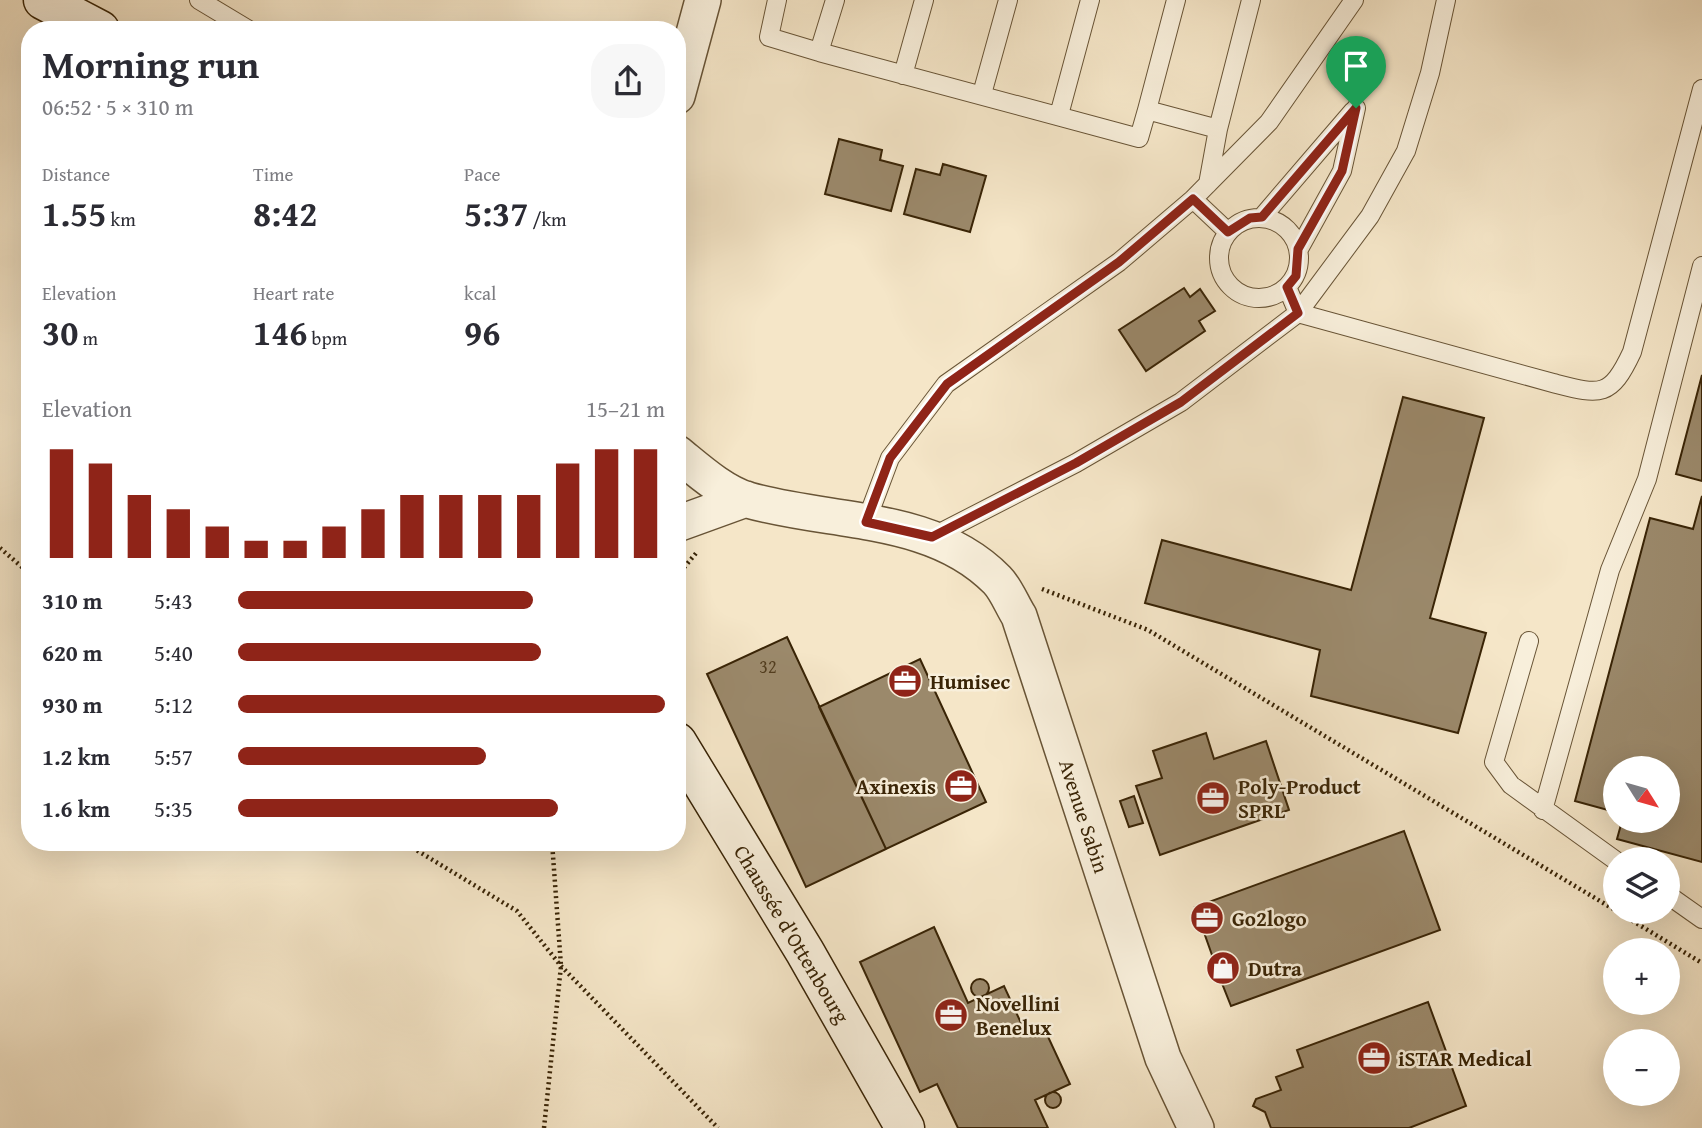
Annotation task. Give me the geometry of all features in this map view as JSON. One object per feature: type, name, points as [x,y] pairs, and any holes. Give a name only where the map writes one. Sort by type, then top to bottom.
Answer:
[{"type":"street","points":[[43,0],[83,21]]},
{"type":"street","points":[[686,63],[703,0]]},
{"type":"street","points":[[686,460],[709,479],[746,499]]},
{"type":"street","points":[[686,521],[746,499]]},
{"type":"street","name":"Avenue Sabin","points":[[746,499],[932,537],[969,555],[999,582],[1019,616],[1163,1058],[1196,1128]]},
{"type":"street","name":"Chaussée d'Ottenbourg","points":[[686,757],[805,952],[905,1128]]},
{"type":"lane","points":[[200,0],[234,21]]},
{"type":"lane","points":[[777,0],[769,37],[1139,138],[1176,0]]},
{"type":"lane","points":[[819,52],[835,0]]},
{"type":"lane","points":[[903,75],[924,0]]},
{"type":"lane","points":[[982,94],[1008,0]]},
{"type":"lane","points":[[1059,115],[1090,0]]},
{"type":"lane","points":[[1208,184],[1218,129],[1251,0]]},
{"type":"lane","points":[[866,522],[890,458],[947,384],[1119,262],[1193,199],[1269,122],[1354,0]]},
{"type":"lane","points":[[932,537],[1076,463],[1181,402],[1298,313],[1370,216],[1406,151],[1430,73],[1446,0]]},
{"type":"lane","points":[[1298,313],[1587,392],[1606,389],[1620,377],[1632,352],[1702,89]]},
{"type":"lane","points":[[1262,217],[1356,108],[1342,171],[1298,249],[1296,276],[1287,287],[1262,298],[1236,290],[1226,281],[1220,268],[1218,255],[1228,232],[1250,218],[1262,217],[1285,227],[1298,249]]},
{"type":"lane","points":[[1147,110],[1218,129]]},
{"type":"lane","points":[[1193,199],[1228,232]]},
{"type":"lane","points":[[1543,810],[1610,570],[1647,479],[1702,266]]},
{"type":"lane","points":[[1287,287],[1298,313]]},
{"type":"lane","points":[[1529,642],[1494,762],[1511,785],[1603,852]]},
{"type":"lane","points":[[1680,903],[1702,919]]},
{"type":"path","points":[[0,548],[21,566]]},
{"type":"path","points":[[999,582],[1063,595],[1148,630],[1603,903]]},
{"type":"path","points":[[417,851],[517,911],[561,966],[718,1128]]},
{"type":"path","points":[[544,1128],[561,966],[553,851]]},
{"type":"path","points":[[1638,924],[1702,963]]},
{"type":"building","points":[[839,139],[882,150],[880,160],[903,166],[891,211],[825,194]]},
{"type":"building","points":[[943,164],[986,176],[970,232],[904,214],[916,169],[940,175]]},
{"type":"building","points":[[1184,288],[1190,297],[1200,289],[1215,311],[1199,321],[1205,331],[1146,371],[1119,330]]},
{"type":"building","points":[[1702,375],[1702,481],[1676,474]]},
{"type":"building","points":[[1403,397],[1484,418],[1430,618],[1486,633],[1458,733],[1311,696],[1320,650],[1145,603],[1162,540],[1351,590]]},
{"type":"building","points":[[1702,496],[1702,862],[1680,856],[1680,847],[1647,847],[1617,839],[1619,833],[1680,833],[1680,756],[1603,756],[1603,809],[1575,801],[1650,518],[1693,529]]},
{"type":"building","points":[[787,637],[886,849],[806,887],[707,674]]},
{"type":"building","points":[[920,659],[986,802],[886,849],[819,707]]},
{"type":"building","name":"Poly-Product SPRL","points":[[1206,733],[1214,759],[1266,741],[1289,810],[1160,855],[1136,786],[1162,778],[1153,751]]},
{"type":"building","points":[[1134,796],[1143,823],[1129,827],[1120,801]]},
{"type":"building","points":[[1404,831],[1440,930],[1231,1006],[1221,981],[1208,972],[1212,955],[1195,907]]},
{"type":"building","name":"Novellini Benelux","points":[[934,927],[968,1003],[1004,986],[1027,1036],[1044,1028],[1070,1084],[1035,1100],[1048,1128],[958,1128],[937,1084],[920,1092],[860,962]]},
{"type":"building","points":[[980,979],[986,982],[989,988],[986,994],[980,997],[974,994],[971,988],[974,982]]},
{"type":"building","name":"iSTAR Medical","points":[[1428,1002],[1466,1106],[1409,1128],[1271,1128],[1265,1112],[1253,1106],[1256,1099],[1281,1090],[1276,1077],[1303,1067],[1297,1050]]},
{"type":"building","points":[[1050,1092],[1056,1092],[1061,1100],[1059,1106],[1050,1108],[1045,1103],[1045,1097]]},
{"type":"place","name":"Humisec","points":[[905,681]]},
{"type":"place","name":"Axinexis","points":[[961,786]]},
{"type":"place","name":"Poly-Product SPRL","points":[[1213,798]]},
{"type":"place","name":"Go2logo","points":[[1207,918]]},
{"type":"place","name":"Dutra","points":[[1223,968]]},
{"type":"place","name":"Novellini Benelux","points":[[951,1015]]},
{"type":"place","name":"iSTAR Medical","points":[[1374,1058]]},
{"type":"route","points":[[1356,108],[1342,171],[1298,249],[1296,276],[1287,287],[1298,313],[1181,402],[1076,463],[932,537],[866,522],[890,458],[947,384],[1119,262],[1193,199],[1228,232],[1238,223],[1262,217],[1302,174],[1356,108]]}]
